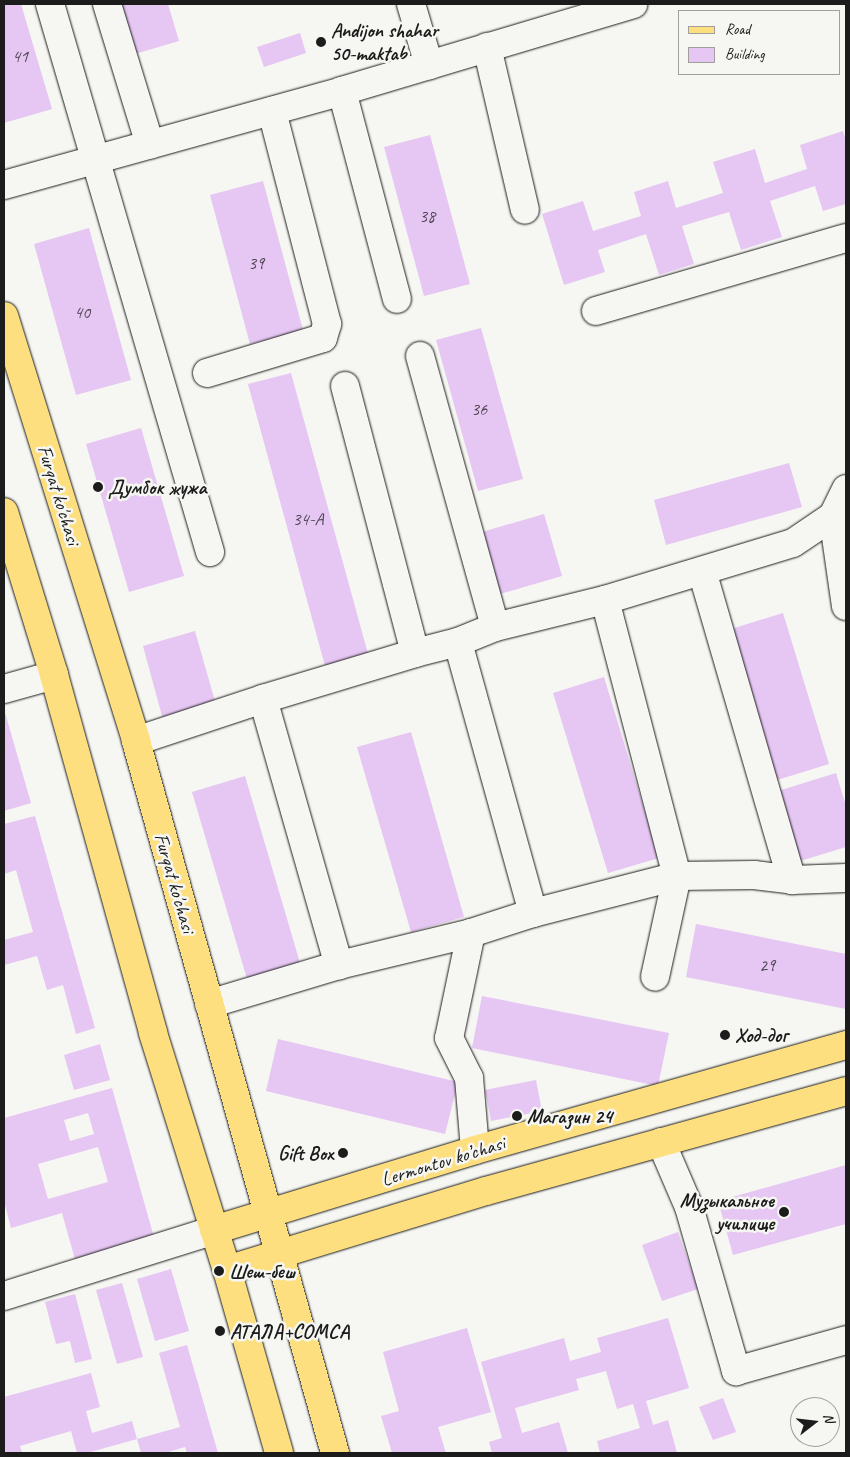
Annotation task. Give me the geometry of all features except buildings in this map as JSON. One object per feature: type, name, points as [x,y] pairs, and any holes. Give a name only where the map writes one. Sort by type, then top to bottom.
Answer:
[{"type":"main road","name":"Furqat ko'chasi","points":[[4,316],[136,741],[335,1453]]},
{"type":"main road","points":[[4,512],[54,675],[153,1033],[227,1270],[278,1453]]},
{"type":"main road","name":"Lermontov ko’chasi","points":[[214,1230],[475,1150],[846,1045]]},
{"type":"main road","name":"Lermontov ko’chasi","points":[[227,1270],[476,1194],[846,1091]]},
{"type":"street","points":[[50,4],[210,552]]},
{"type":"street","points":[[107,4],[150,145]]},
{"type":"street","points":[[411,4],[429,65]]},
{"type":"street","points":[[4,185],[342,91],[633,4]]},
{"type":"street","points":[[487,48],[525,210]]},
{"type":"street","points":[[342,91],[397,299]]},
{"type":"street","points":[[207,373],[323,338],[327,324],[272,111]]},
{"type":"street","points":[[596,311],[846,238]]},
{"type":"street","points":[[420,356],[495,627]]},
{"type":"street","points":[[345,386],[415,653]]},
{"type":"street","points":[[136,741],[263,699],[415,653],[458,642],[495,627],[605,600],[793,543],[832,516],[846,489]]},
{"type":"street","points":[[832,516],[846,606]]},
{"type":"street","points":[[702,571],[792,880]]},
{"type":"street","points":[[605,600],[677,876],[655,976]]},
{"type":"street","points":[[458,642],[533,913]]},
{"type":"street","points":[[4,689],[54,675]]},
{"type":"street","points":[[263,699],[339,965]]},
{"type":"street","points":[[210,1004],[339,965],[470,933],[533,913],[677,876],[754,875],[792,880],[846,878]]},
{"type":"street","points":[[470,933],[449,1038],[469,1078],[475,1150]]},
{"type":"street","points":[[661,1142],[689,1207],[736,1371],[846,1340]]},
{"type":"street","points":[[4,1296],[214,1230]]},
{"type":"place","name":"Andijon shahar 50-maktab","points":[[321,42]]},
{"type":"place","name":"Думбок жужа","points":[[98,487]]},
{"type":"place","name":"Ход-дог","points":[[725,1035]]},
{"type":"place","name":"Магазин 24","points":[[517,1116]]},
{"type":"place","name":"Gift Box","points":[[343,1153]]},
{"type":"place","name":"Музыкальное училище","points":[[784,1212]]},
{"type":"place","name":"Шеш-беш","points":[[219,1271]]},
{"type":"place","name":"АТАЛА+СОМСА","points":[[220,1331]]}]
